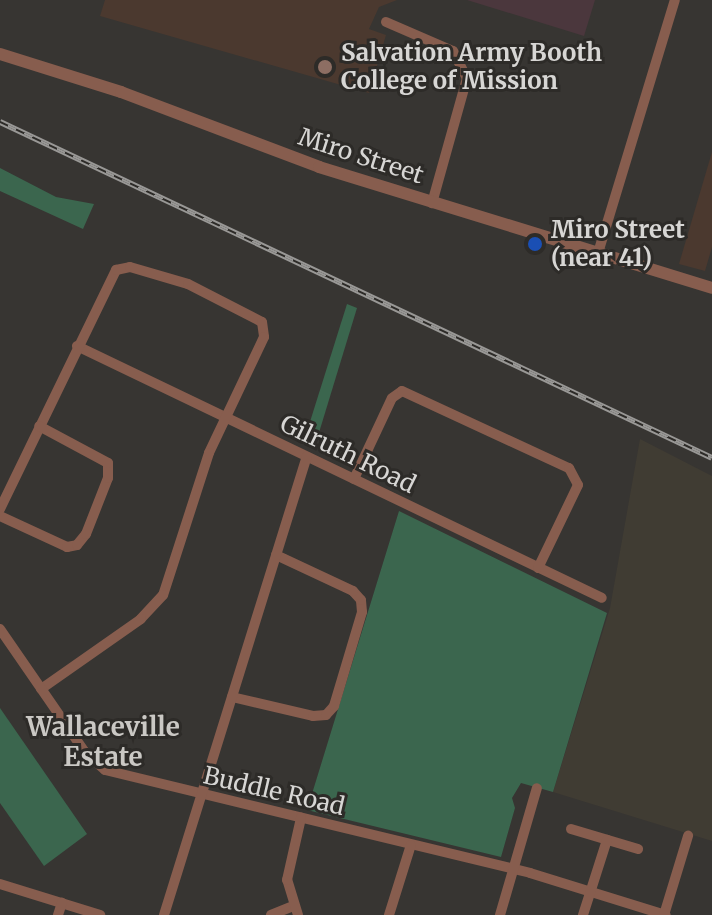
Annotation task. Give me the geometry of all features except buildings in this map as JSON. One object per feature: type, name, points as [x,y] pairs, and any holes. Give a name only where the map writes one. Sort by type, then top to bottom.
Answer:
[{"type":"street","points":[[598,253],[675,0]]},
{"type":"street","points":[[386,22],[453,51],[467,78],[432,203]]},
{"type":"street","name":"Miro Street","points":[[0,54],[432,203],[712,288]]},
{"type":"street","points":[[0,509],[111,275],[122,267],[188,284],[254,315],[265,334],[226,417],[159,602],[41,689]]},
{"type":"street","name":"Gilruth Road","points":[[77,346],[538,568],[594,598]]},
{"type":"street","points":[[354,479],[392,398],[402,391],[556,462],[575,472],[579,481],[538,568]]},
{"type":"street","points":[[0,516],[67,547],[77,545],[86,534],[108,478],[108,463],[39,426]]},
{"type":"street","points":[[164,915],[307,457]]},
{"type":"street","points":[[232,697],[320,716],[334,706],[362,612],[361,600],[353,591],[276,555]]},
{"type":"street","name":"Buddle Road","points":[[0,629],[97,764],[201,795],[513,869],[664,915]]},
{"type":"street","points":[[500,915],[537,788]]},
{"type":"street","points":[[271,915],[296,911],[287,880],[301,818]]},
{"type":"street","points":[[571,829],[638,849]]},
{"type":"street","points":[[664,915],[688,836]]},
{"type":"street","points":[[583,915],[607,840]]},
{"type":"street","points":[[389,915],[411,845]]},
{"type":"street","points":[[0,884],[100,915]]},
{"type":"street","points":[[58,915],[62,903]]},
{"type":"shaded area","name":"Salvation Army Booth College of Mission","points":[[105,0],[397,0],[379,7],[369,29],[386,35],[369,93],[100,16]]},
{"type":"shaded area","points":[[467,0],[595,0],[584,36]]},
{"type":"shaded area","points":[[712,152],[712,247],[705,271],[679,264]]},
{"type":"shaded area","points":[[640,439],[712,476],[712,841],[553,792],[610,608]]},
{"type":"green space","points":[[0,168],[56,197],[94,204],[83,229],[0,191]]},
{"type":"green space","points":[[347,304],[357,308],[314,449],[303,444]]},
{"type":"green space","points":[[399,511],[607,613],[553,792],[521,783],[512,798],[515,808],[501,857],[307,810]]},
{"type":"green space","points":[[0,708],[87,834],[44,866],[0,803]]},
{"type":"railway","points":[[0,122],[712,458]]},
{"type":"place","name":"Salvation Army Booth College of Mission","points":[[325,67]]},
{"type":"place","name":"Miro Street (near 41)","points":[[535,244]]},
{"type":"district","name":"Wallaceville Estate","points":[[103,742]]}]
